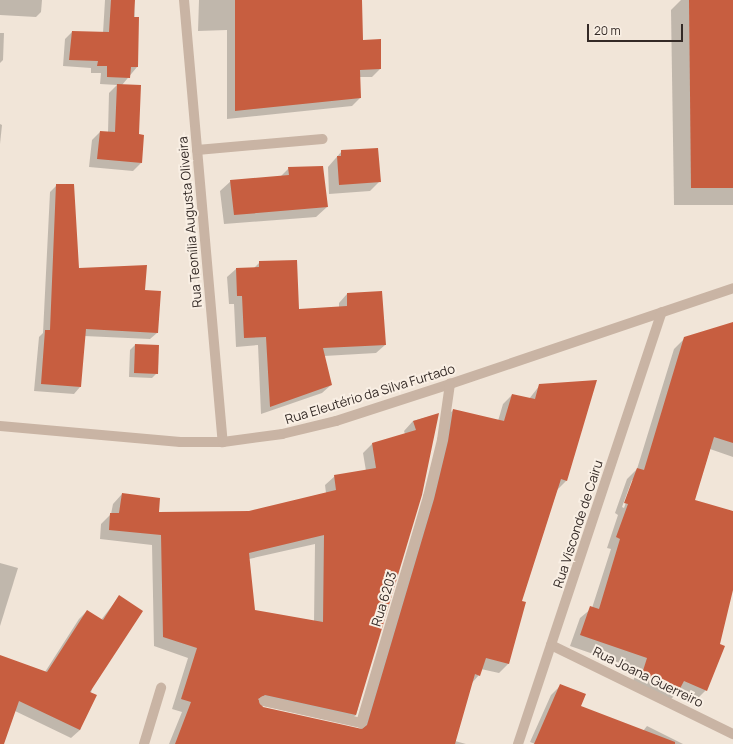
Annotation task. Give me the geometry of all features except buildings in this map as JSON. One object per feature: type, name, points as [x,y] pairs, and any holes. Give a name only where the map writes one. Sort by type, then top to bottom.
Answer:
[{"type":"street","name":"Rua Teonília Augusta Oliveira","points":[[184,0],[223,442]]},
{"type":"street","points":[[197,150],[323,139]]},
{"type":"street","name":"Rua Eleutério da Silva Furtado","points":[[0,426],[180,442],[223,442],[282,434],[336,421],[733,288]]},
{"type":"street","name":"Rua Visconde de Cairu","points":[[518,744],[662,312]]},
{"type":"street","name":"Rua 6203","points":[[264,701],[361,722],[428,497],[442,440],[450,384]]},
{"type":"street","name":"Rua Joana Guerreiro","points":[[551,645],[733,734]]},
{"type":"street","points":[[144,744],[161,688]]}]
